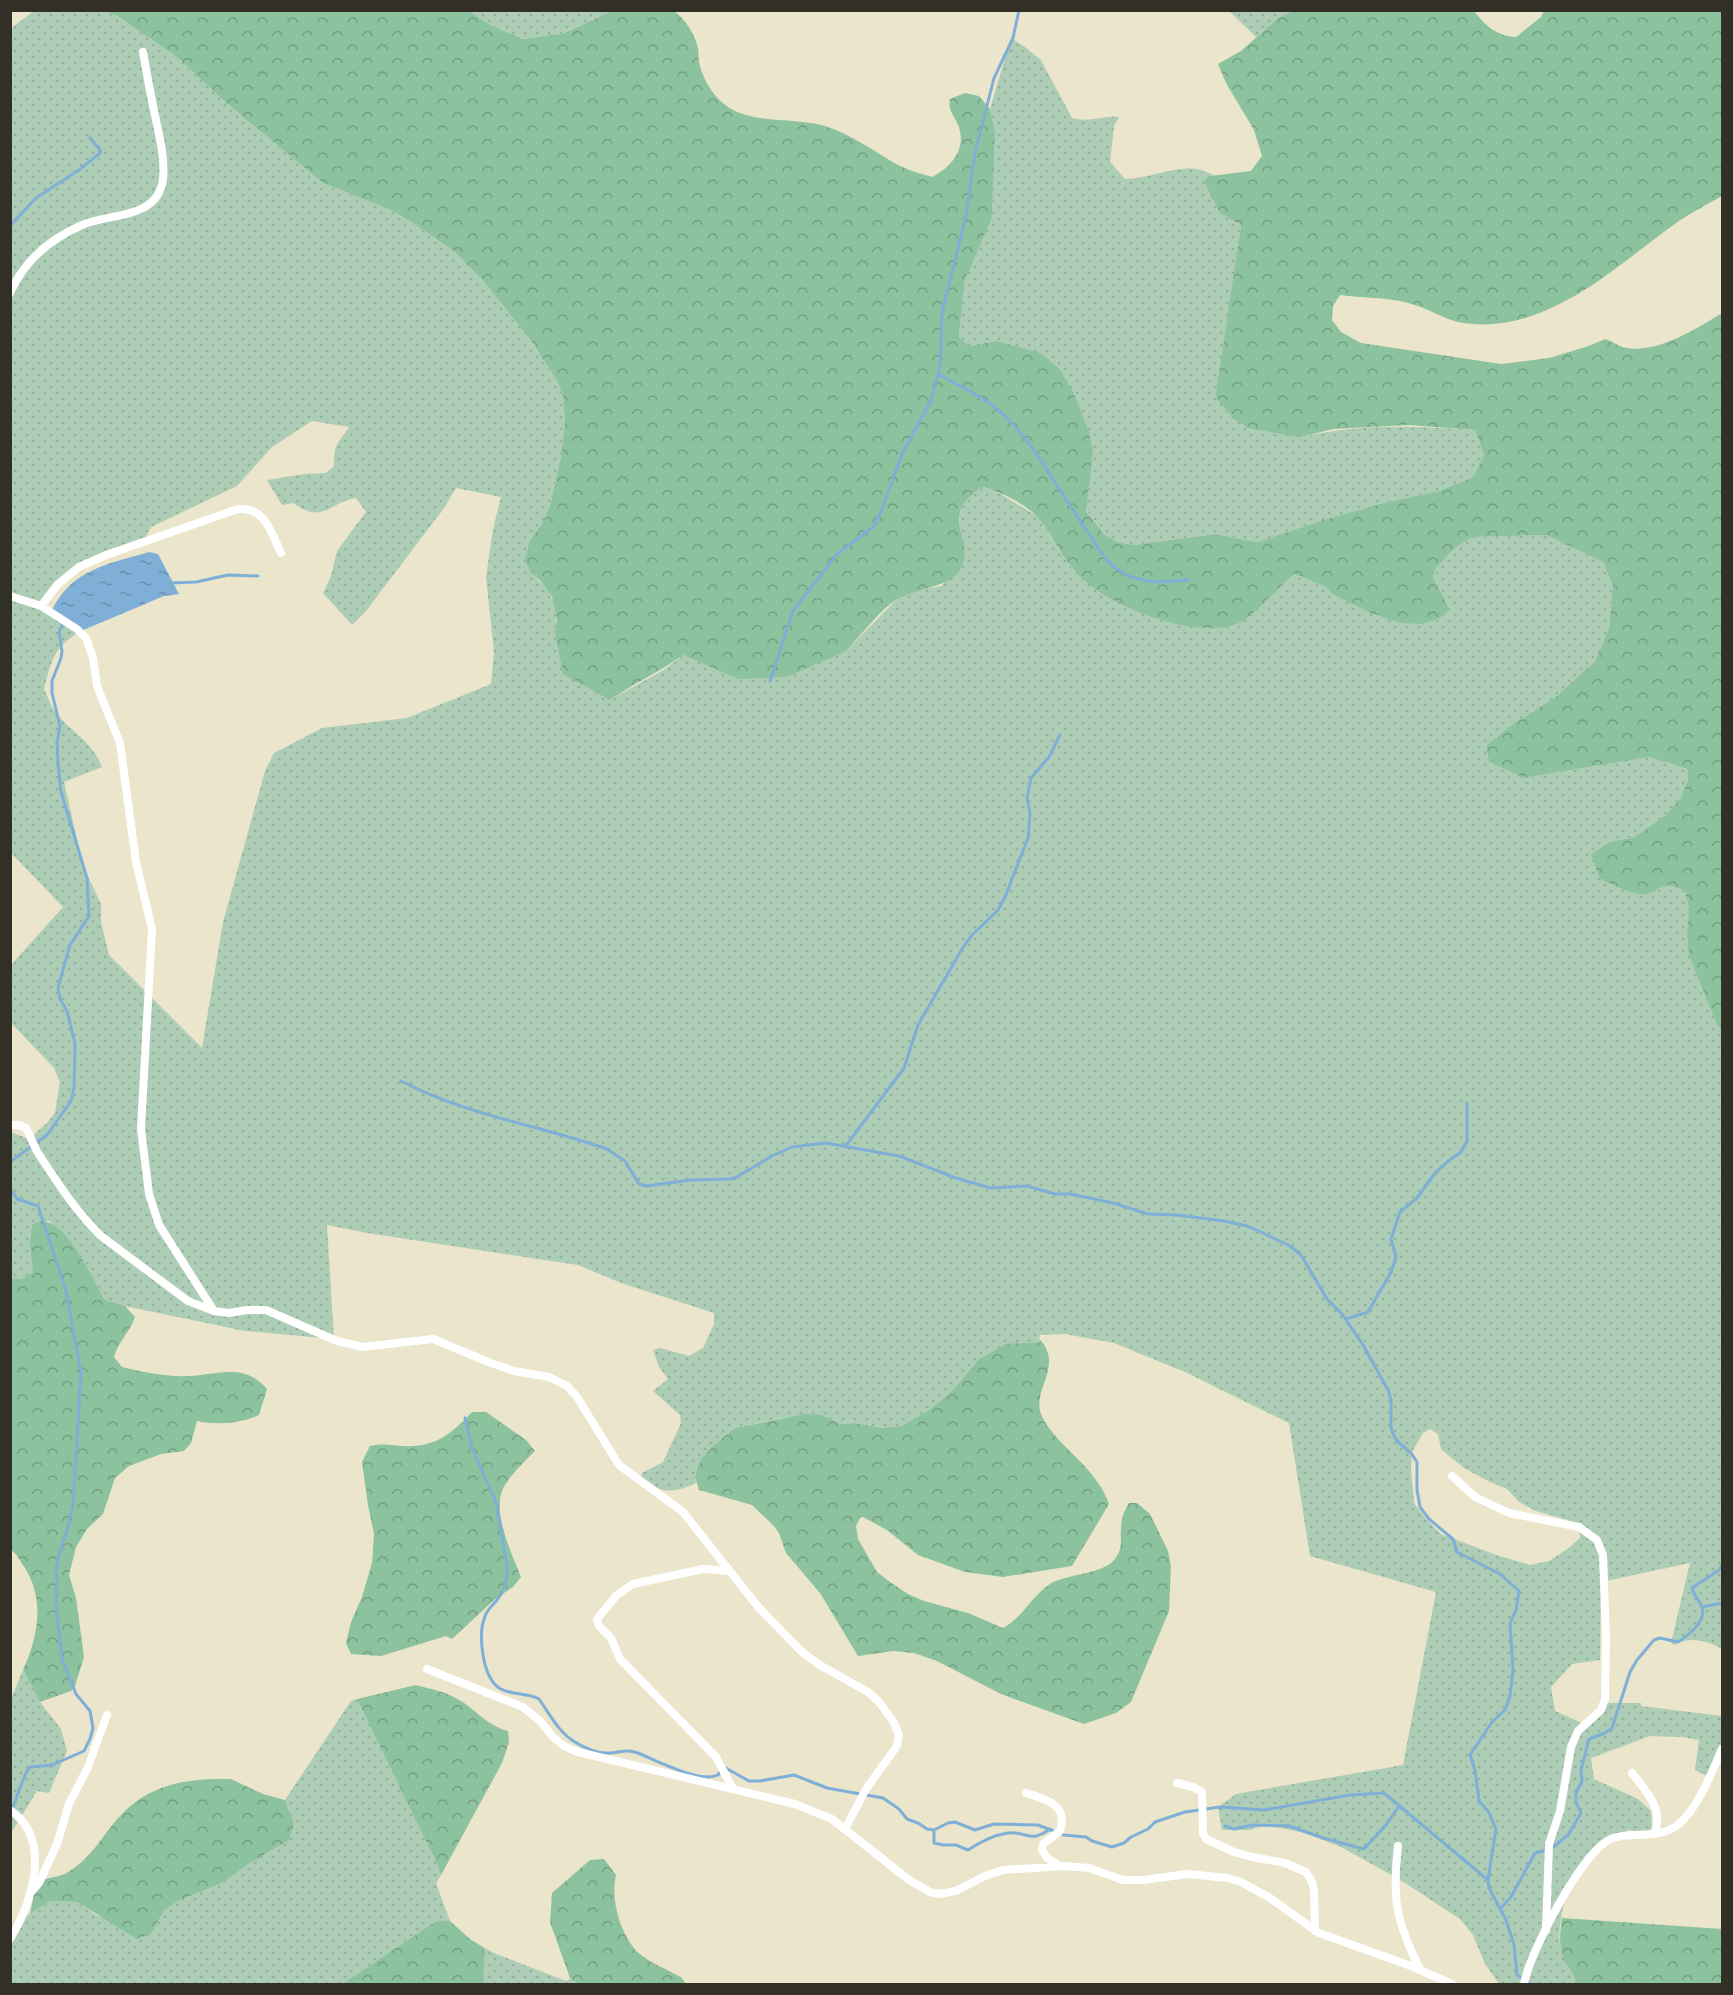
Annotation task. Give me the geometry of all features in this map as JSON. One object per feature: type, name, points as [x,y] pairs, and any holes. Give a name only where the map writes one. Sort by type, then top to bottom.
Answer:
[{"type":"street","points":[[10,293],[27,265],[47,245],[84,224],[138,211],[150,204],[160,190],[162,155],[143,52]]},
{"type":"street","points":[[41,606],[58,584],[79,567],[106,555],[238,508],[246,508],[262,515],[281,553]]},
{"type":"street","points":[[10,596],[41,606],[72,625],[86,638],[93,658],[97,686],[120,743],[136,862],[152,929],[141,1129],[149,1194],[159,1226],[214,1311]]},
{"type":"street","points":[[10,1125],[23,1126],[28,1131],[37,1151],[81,1215],[101,1236],[189,1301],[214,1311],[229,1313],[266,1310],[338,1341],[363,1347],[433,1339],[504,1368],[538,1374],[558,1380],[567,1386],[577,1397],[619,1465],[683,1512],[759,1608],[802,1652],[818,1664],[868,1692],[879,1702],[898,1729],[897,1746],[866,1789],[845,1829]]},
{"type":"street","points":[[1452,1476],[1475,1497],[1509,1513],[1580,1527],[1597,1540],[1603,1555],[1606,1693],[1601,1710],[1578,1731],[1571,1747],[1560,1811],[1549,1844],[1546,1930]]},
{"type":"street","points":[[729,1571],[703,1569],[633,1584],[617,1594],[597,1619],[599,1626],[611,1638],[620,1659],[716,1757],[733,1789]]},
{"type":"street","points":[[428,1669],[523,1707],[540,1721],[554,1738],[564,1746],[578,1752],[795,1803],[832,1819],[909,1880],[930,1892],[939,1894],[956,1891],[985,1876],[1003,1870],[1060,1866],[1089,1868],[1123,1880],[1144,1880],[1188,1874],[1228,1878],[1263,1894],[1315,1931],[1420,1969],[1452,1984]]},
{"type":"street","points":[[30,1893],[39,1883],[57,1844],[69,1803],[88,1767],[107,1715]]},
{"type":"street","points":[[1524,1984],[1535,1953],[1570,1883],[1600,1846],[1618,1836],[1654,1834],[1670,1829],[1686,1816],[1698,1798],[1722,1749]]},
{"type":"street","points":[[1632,1773],[1654,1804],[1658,1820],[1654,1834]]},
{"type":"street","points":[[1177,1783],[1202,1792],[1203,1833],[1206,1839],[1234,1852],[1285,1863],[1306,1872],[1314,1890],[1315,1931]]},
{"type":"street","points":[[1026,1793],[1050,1801],[1059,1809],[1062,1827],[1057,1834],[1043,1844],[1042,1850],[1047,1857],[1060,1866]]},
{"type":"street","points":[[10,1939],[19,1924],[30,1893],[35,1851],[28,1828],[14,1812]]},
{"type":"street","points":[[1398,1846],[1395,1886],[1398,1915],[1409,1947],[1420,1969]]},
{"type":"green space","points":[[34,11],[104,11],[117,16],[177,57],[223,100],[323,183],[389,209],[413,223],[455,252],[486,284],[535,346],[557,381],[563,397],[565,419],[561,456],[550,506],[542,524],[530,540],[531,573],[543,585],[555,606],[555,631],[610,700],[665,669],[683,655],[739,679],[848,649],[896,600],[924,589],[942,586],[964,551],[959,522],[962,507],[973,493],[983,487],[996,491],[1037,516],[1072,568],[1245,619],[1294,574],[1324,586],[1332,594],[1422,624],[1439,619],[1450,608],[1433,577],[1436,568],[1456,547],[1473,537],[1546,535],[1603,562],[1613,586],[1609,628],[1595,661],[1557,696],[1509,727],[1486,746],[1489,762],[1524,778],[1649,757],[1687,769],[1688,780],[1681,797],[1667,814],[1635,837],[1609,842],[1647,893],[1666,886],[1674,886],[1685,891],[1689,908],[1687,933],[1716,1021],[1722,1032],[1722,1649],[1698,1640],[1674,1645],[1671,1643],[1690,1563],[1601,1582],[1600,1660],[1572,1664],[1551,1687],[1555,1711],[1584,1724],[1607,1703],[1641,1703],[1641,1706],[1722,1716],[1722,1746],[1709,1777],[1695,1770],[1699,1740],[1682,1737],[1650,1736],[1591,1758],[1594,1779],[1638,1799],[1651,1811],[1652,1828],[1648,1835],[1629,1830],[1598,1846],[1582,1862],[1570,1884],[1560,1923],[1560,1935],[1561,1951],[1576,1984],[1499,1984],[1485,1964],[1473,1935],[1460,1919],[1399,1879],[1341,1847],[1305,1833],[1266,1825],[1249,1830],[1222,1830],[1218,1807],[1236,1794],[1403,1765],[1436,1592],[1310,1556],[1289,1423],[1185,1372],[1114,1343],[1065,1334],[1040,1335],[1039,1339],[1042,1342],[1020,1343],[978,1360],[953,1390],[931,1409],[901,1426],[882,1428],[855,1423],[841,1424],[822,1415],[782,1418],[735,1428],[716,1443],[695,1476],[696,1483],[680,1489],[667,1490],[654,1487],[641,1477],[642,1473],[663,1462],[681,1423],[680,1415],[653,1391],[668,1379],[659,1367],[653,1350],[660,1348],[689,1356],[703,1348],[714,1324],[714,1313],[621,1283],[578,1265],[327,1225],[334,1339],[245,1331],[105,1300],[80,1256],[49,1221],[41,1221],[30,1247],[33,1273],[21,1279],[11,1278],[11,1132],[26,1138],[31,1137],[47,1123],[55,1113],[60,1082],[54,1068],[11,1023],[11,965],[63,907],[11,853],[10,29]],"holes":[[[312,421],[349,427],[336,448],[334,466],[326,473],[267,480],[282,505],[293,503],[312,512],[319,512],[356,498],[366,512],[337,551],[331,576],[323,593],[352,625],[366,611],[444,508],[456,488],[501,497],[486,577],[494,652],[491,684],[407,718],[322,728],[274,753],[265,771],[223,922],[202,1048],[109,955],[101,922],[101,904],[83,866],[64,782],[102,767],[88,744],[55,711],[44,689],[55,655],[65,643],[81,631],[40,604],[52,588],[77,569],[142,544],[151,527],[237,486],[272,447]],[[1430,1429],[1438,1434],[1441,1449],[1464,1468],[1507,1489],[1519,1502],[1536,1511],[1571,1521],[1580,1531],[1580,1538],[1549,1561],[1530,1565],[1441,1534],[1414,1503],[1412,1452],[1423,1433]]]},
{"type":"green space","points":[[104,11],[469,11],[492,26],[523,39],[564,33],[611,11],[674,11],[692,32],[697,43],[699,64],[713,92],[734,111],[759,118],[813,123],[835,129],[898,165],[932,177],[950,164],[960,146],[960,131],[951,112],[950,99],[965,93],[979,96],[990,109],[995,132],[992,218],[964,282],[959,337],[969,346],[996,341],[1040,353],[1060,369],[1074,394],[1089,432],[1093,451],[1086,511],[1104,534],[1117,542],[1134,545],[1215,534],[1257,542],[1387,502],[1439,491],[1473,477],[1484,455],[1475,430],[1408,425],[1333,429],[1301,437],[1249,428],[1234,419],[1217,399],[1241,225],[1220,213],[1204,181],[1210,176],[1251,171],[1262,156],[1254,130],[1226,83],[1218,64],[1241,51],[1278,18],[1293,11],[1474,11],[1492,29],[1516,37],[1541,17],[1544,11],[1722,11],[1722,196],[1679,221],[1579,293],[1552,308],[1524,318],[1494,324],[1463,323],[1400,301],[1340,295],[1333,306],[1332,320],[1341,332],[1361,343],[1501,364],[1549,358],[1605,339],[1622,347],[1647,348],[1674,339],[1722,313],[1722,1032],[1689,955],[1687,933],[1689,908],[1685,891],[1670,886],[1647,894],[1625,890],[1600,879],[1591,855],[1609,842],[1635,837],[1667,814],[1681,797],[1688,780],[1687,769],[1649,757],[1524,778],[1489,762],[1486,746],[1509,727],[1557,696],[1595,661],[1609,628],[1613,586],[1603,562],[1546,535],[1473,537],[1456,547],[1436,568],[1433,577],[1450,609],[1439,619],[1422,624],[1400,623],[1371,613],[1332,594],[1324,586],[1294,574],[1259,608],[1239,623],[1221,628],[1200,628],[1152,617],[1128,607],[1088,584],[1075,571],[1033,513],[1013,499],[983,487],[969,497],[962,507],[959,518],[964,558],[958,573],[944,583],[890,604],[848,649],[840,654],[786,677],[738,679],[683,655],[610,700],[563,674],[555,631],[557,620],[552,597],[540,580],[531,573],[525,560],[530,540],[542,524],[550,506],[561,456],[565,419],[563,397],[557,381],[535,346],[486,284],[455,252],[389,209],[323,183],[223,100],[177,57],[117,16]]},
{"type":"green space","points":[[469,11],[611,11],[563,33],[523,39],[492,26]]},
{"type":"green space","points":[[1229,11],[1293,11],[1278,18],[1256,37]]},
{"type":"green space","points":[[1011,38],[1041,60],[1072,118],[1085,120],[1119,117],[1114,126],[1110,162],[1125,179],[1187,169],[1198,169],[1214,175],[1210,176],[1220,213],[1241,225],[1233,287],[1301,437],[1345,429],[1366,428],[1475,430],[1484,455],[1473,477],[1439,491],[1387,502],[1257,542],[1215,534],[1134,545],[1117,542],[1104,534],[1086,510],[1086,499],[996,341],[969,346],[959,337],[963,282],[992,218],[995,132],[990,109]]},
{"type":"green space","points":[[41,1221],[61,1230],[70,1240],[105,1300],[125,1306],[135,1317],[114,1357],[122,1367],[172,1376],[240,1373],[249,1375],[267,1389],[259,1415],[229,1423],[197,1421],[191,1443],[184,1451],[161,1454],[129,1466],[115,1478],[103,1514],[87,1529],[76,1547],[69,1575],[76,1598],[84,1657],[75,1686],[71,1691],[40,1702],[23,1670],[35,1632],[37,1606],[35,1593],[25,1568],[11,1550],[10,1278],[21,1279],[33,1273],[30,1247],[32,1225]]},
{"type":"green space","points":[[1042,1342],[1049,1361],[1040,1397],[1041,1414],[1052,1432],[1092,1474],[1109,1504],[1072,1566],[1003,1577],[965,1572],[918,1555],[887,1530],[863,1517],[856,1526],[858,1539],[877,1572],[890,1582],[924,1601],[968,1613],[1003,1628],[1016,1619],[1050,1584],[1105,1567],[1112,1562],[1120,1549],[1122,1522],[1129,1503],[1137,1503],[1150,1514],[1168,1551],[1171,1567],[1169,1611],[1131,1702],[1116,1713],[1084,1724],[1001,1694],[937,1661],[914,1653],[894,1651],[858,1656],[820,1593],[786,1553],[779,1533],[773,1525],[752,1505],[699,1490],[695,1477],[701,1459],[735,1428],[805,1414],[822,1415],[841,1424],[855,1423],[882,1428],[901,1426],[931,1409],[953,1390],[978,1360],[1006,1344]]},
{"type":"green space","points":[[472,1412],[486,1412],[526,1440],[535,1451],[508,1481],[502,1491],[500,1501],[505,1534],[521,1577],[513,1587],[494,1600],[452,1639],[446,1636],[381,1656],[351,1654],[346,1643],[372,1563],[374,1534],[362,1462],[370,1446],[383,1444],[414,1446],[433,1442],[449,1433]]},
{"type":"green space","points":[[23,1670],[40,1702],[61,1729],[67,1751],[49,1793],[37,1791],[11,1833],[11,1699]]},
{"type":"green space","points":[[416,1685],[455,1698],[489,1722],[508,1731],[509,1742],[502,1763],[441,1875],[357,1699]]},
{"type":"green space","points":[[357,1699],[436,1862],[441,1875],[436,1883],[450,1921],[436,1921],[342,1984],[11,1984],[10,1927],[50,1901],[77,1902],[96,1915],[151,1933],[164,1911],[178,1901],[222,1883],[294,1823],[285,1800],[351,1701]]},
{"type":"green space","points":[[231,1779],[263,1794],[285,1800],[294,1823],[289,1840],[248,1864],[222,1883],[178,1901],[164,1911],[151,1933],[137,1939],[77,1902],[50,1901],[30,1914],[34,1894],[42,1880],[62,1875],[84,1860],[133,1804],[158,1789],[172,1785],[200,1780]]},
{"type":"green space","points":[[604,1859],[616,1875],[614,1893],[617,1912],[623,1931],[633,1947],[642,1956],[681,1977],[686,1984],[578,1984],[570,1978],[550,1922],[552,1893],[590,1860]]},
{"type":"green space","points":[[1562,1918],[1722,1929],[1722,1984],[1576,1984],[1561,1952]]},
{"type":"green space","points":[[436,1921],[450,1921],[483,1947],[485,1953],[483,1984],[342,1984]]},
{"type":"green space","points":[[483,1947],[566,1981],[570,1979],[569,1977],[578,1984],[483,1984],[485,1953]]},
{"type":"water","points":[[149,552],[158,554],[179,594],[164,596],[81,631],[52,610],[60,596],[81,577],[106,565]]},
{"type":"waterway","points":[[770,681],[793,611],[837,554],[873,527],[881,512],[902,454],[931,400],[940,367],[942,312],[966,216],[975,153],[994,78],[1013,38],[1019,10]]},
{"type":"waterway","points":[[10,226],[36,198],[79,170],[100,153],[90,138]]},
{"type":"waterway","points":[[938,374],[992,405],[1019,431],[1110,564],[1130,576],[1146,581],[1189,580]]},
{"type":"waterway","points":[[171,583],[196,582],[228,575],[258,576]]},
{"type":"waterway","points":[[10,1162],[47,1135],[71,1101],[74,1088],[75,1044],[67,1011],[60,999],[58,988],[70,945],[89,916],[87,878],[61,792],[58,762],[57,742],[60,726],[52,693],[52,681],[61,658],[59,632],[63,622]]},
{"type":"waterway","points":[[845,1147],[904,1068],[918,1025],[962,949],[972,935],[998,910],[1005,897],[1028,838],[1030,813],[1027,798],[1031,778],[1049,757],[1060,735]]},
{"type":"waterway","points":[[401,1081],[451,1103],[607,1149],[625,1161],[639,1184],[646,1186],[691,1180],[730,1179],[792,1147],[826,1143],[899,1156],[956,1178],[990,1188],[1027,1186],[1055,1194],[1070,1194],[1113,1203],[1148,1214],[1178,1215],[1247,1226],[1290,1246],[1301,1255],[1327,1299],[1342,1314],[1363,1345],[1388,1390],[1391,1400],[1393,1434],[1417,1462],[1417,1490],[1420,1507],[1429,1519],[1453,1539],[1457,1552],[1500,1574],[1519,1591],[1516,1610],[1510,1623],[1513,1670],[1510,1696],[1505,1710],[1492,1722],[1470,1755],[1475,1770],[1479,1801],[1488,1811],[1496,1829],[1488,1880],[1489,1888],[1506,1920],[1514,1945],[1517,1975],[1531,1984]]},
{"type":"waterway","points":[[1346,1319],[1368,1312],[1391,1272],[1396,1257],[1391,1239],[1400,1212],[1417,1198],[1435,1173],[1461,1152],[1467,1141],[1467,1103]]},
{"type":"waterway","points":[[10,1188],[17,1199],[38,1206],[66,1291],[81,1372],[73,1505],[57,1560],[56,1605],[62,1659],[76,1694],[90,1711],[93,1728],[84,1751],[52,1765],[30,1767],[13,1807]]},
{"type":"waterway","points":[[465,1418],[472,1448],[496,1502],[507,1565],[504,1588],[487,1612],[483,1622],[482,1642],[485,1664],[493,1682],[499,1688],[539,1699],[569,1738],[596,1752],[634,1752],[678,1770],[701,1776],[718,1775],[724,1767],[749,1781],[794,1775],[827,1788],[883,1798],[899,1809],[907,1819],[927,1829],[934,1830],[955,1822],[975,1830],[994,1824],[1038,1825],[1064,1835],[1086,1837],[1112,1847],[1124,1843],[1148,1829],[1155,1822],[1185,1812],[1220,1807],[1264,1810],[1350,1795],[1384,1793],[1488,1880]]},
{"type":"waterway","points":[[1500,1909],[1511,1897],[1535,1853],[1551,1849],[1568,1835],[1581,1813],[1576,1802],[1576,1793],[1582,1781],[1581,1770],[1589,1739],[1612,1728],[1630,1672],[1637,1660],[1654,1640],[1660,1638],[1678,1642],[1697,1626],[1703,1610],[1692,1588],[1719,1570],[1722,1565]]},
{"type":"waterway","points":[[1702,1607],[1722,1603]]},
{"type":"waterway","points":[[1225,1826],[1234,1829],[1253,1825],[1289,1826],[1364,1849],[1386,1825],[1399,1806]]},
{"type":"waterway","points":[[934,1830],[934,1843],[956,1845],[968,1850],[987,1839],[1003,1834],[1037,1836],[1050,1829]]}]
